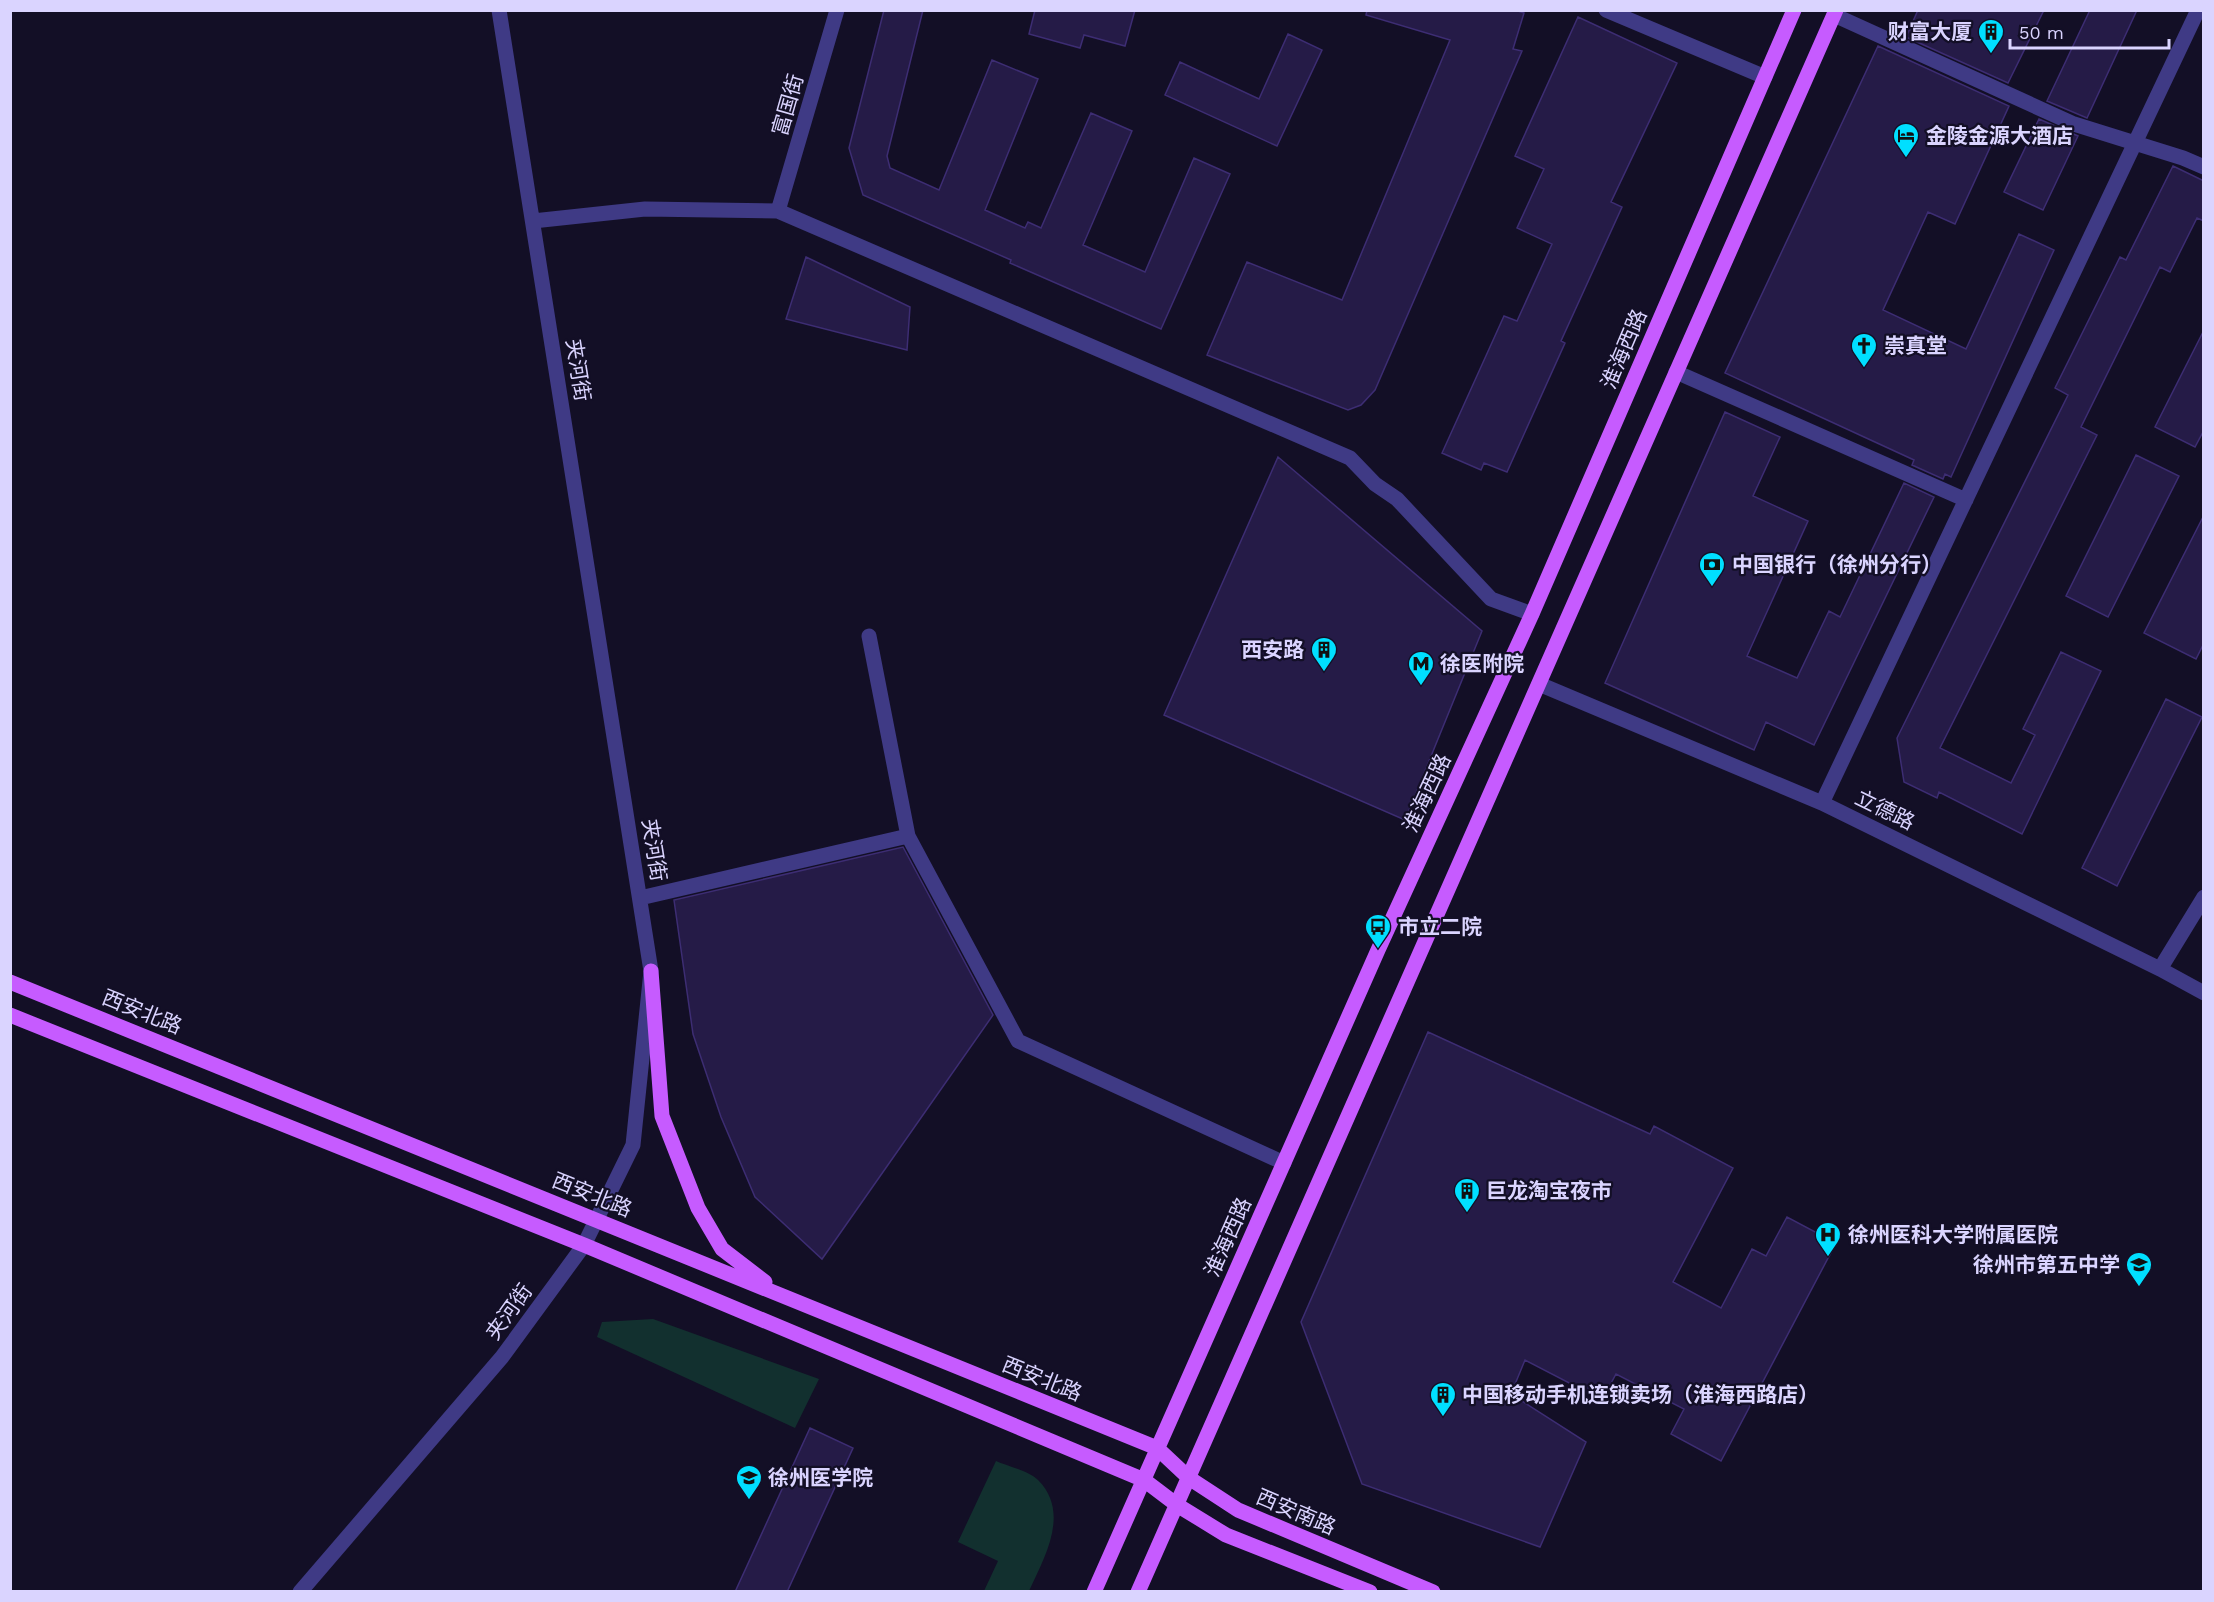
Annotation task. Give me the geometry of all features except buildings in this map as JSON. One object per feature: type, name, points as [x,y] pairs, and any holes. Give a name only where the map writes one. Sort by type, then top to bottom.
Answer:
[{"type":"main road","name":"淮海西路","points":[[1094,1592],[1284,1163],[1532,614],[1794,10]]},
{"type":"main road","points":[[1138,1592],[1835,13]]},
{"type":"main road","points":[[651,971],[663,1116],[698,1208],[722,1249],[779,1294]]},
{"type":"main road","name":"西安北路","points":[[10,982],[1157,1448]]},
{"type":"main road","points":[[10,1015],[584,1245],[1144,1480],[1177,1505],[1226,1535],[1370,1592]]},
{"type":"main road","name":"西安南路","points":[[1157,1448],[1189,1478],[1238,1510],[1433,1592]]},
{"type":"street","name":"夹河街","points":[[300,1592],[502,1357],[584,1245],[633,1146],[651,971],[499,10]]},
{"type":"street","name":"富国街","points":[[778,211],[837,10]]},
{"type":"street","points":[[1606,10],[1765,77]]},
{"type":"street","points":[[1822,803],[2198,10]]},
{"type":"street","points":[[1835,13],[2074,124],[2204,167]]},
{"type":"street","points":[[533,221],[645,209],[778,211],[1350,458],[1375,484],[1397,499],[1491,599],[1532,614]]},
{"type":"street","points":[[1676,372],[1966,500]]},
{"type":"street","points":[[869,636],[908,836],[1018,1041],[1284,1163]]},
{"type":"street","name":"立德路","points":[[1539,684],[1822,803],[2160,969],[2204,993]]},
{"type":"street","points":[[640,898],[908,836]]},
{"type":"street","points":[[2160,969],[2204,897]]},
{"type":"green space","points":[[653,1319],[819,1379],[795,1428],[597,1337],[602,1322]]},
{"type":"green space","points":[[996,1461],[1024,1471],[1038,1480],[1048,1493],[1053,1507],[1052,1536],[1029,1591],[984,1591],[998,1561],[958,1542]]},
{"type":"place","name":"财富大厦","points":[[1991,55]]},
{"type":"place","name":"金陵金源大酒店","points":[[1906,159]]},
{"type":"place","name":"崇真堂","points":[[1864,369]]},
{"type":"place","name":"中国银行（徐州分行）","points":[[1712,588]]},
{"type":"place","name":"西安路","points":[[1324,673]]},
{"type":"place","name":"徐医附院","points":[[1421,687]]},
{"type":"place","name":"市立二院","points":[[1378,950]]},
{"type":"place","name":"巨龙淘宝夜市","points":[[1467,1214]]},
{"type":"place","name":"徐州医科大学附属医院","points":[[1828,1258]]},
{"type":"place","name":"徐州市第五中学","points":[[2139,1288]]},
{"type":"place","name":"中国移动手机连锁卖场（淮海西路店）","points":[[1443,1418]]},
{"type":"place","name":"徐州医学院","points":[[749,1501]]}]
